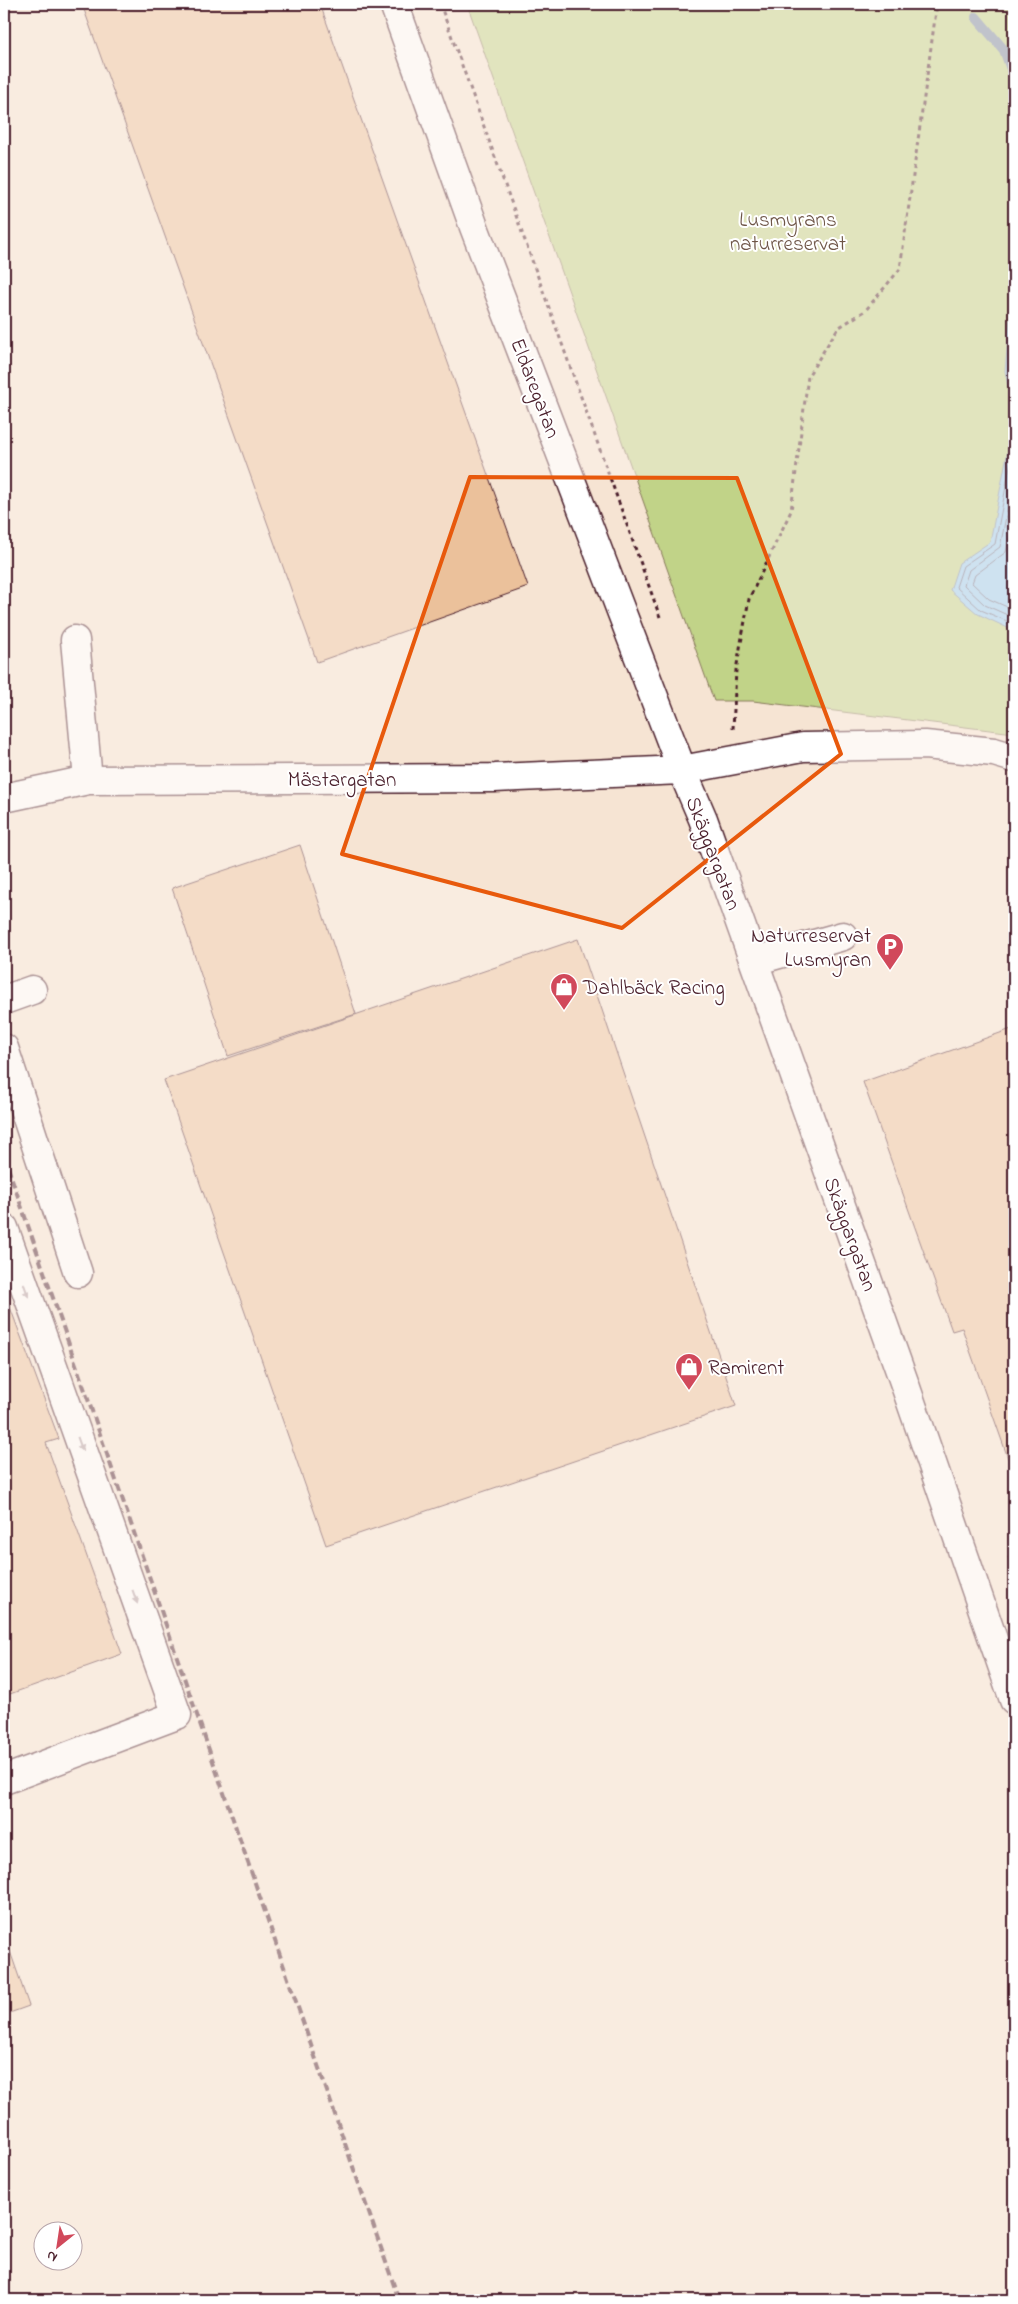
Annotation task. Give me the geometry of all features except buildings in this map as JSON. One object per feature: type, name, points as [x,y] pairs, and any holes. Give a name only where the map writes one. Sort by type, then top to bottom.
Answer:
[{"type":"street","name":"Eldaregatan","points":[[394,4],[474,227],[682,770]]},
{"type":"street","points":[[75,640],[88,780]]},
{"type":"street","name":"Mästargatan","points":[[4,798],[88,780],[495,778],[682,770],[803,747],[925,745],[994,752],[1014,758]]},
{"type":"street","name":"Skäggargatan","points":[[682,770],[703,819],[754,961],[904,1382],[1014,1700]]},
{"type":"street","points":[[754,961],[843,936]]},
{"type":"street","points":[[4,1000],[32,990]]},
{"type":"street","points":[[4,1048],[78,1273]]},
{"type":"street","points":[[4,1228],[176,1715],[4,1780]]},
{"type":"path","points":[[440,4],[660,618]]},
{"type":"path","points":[[732,760],[736,670],[749,599],[791,512],[808,376],[838,328],[865,311],[900,269],[937,4]]},
{"type":"highlighted area","points":[[470,477],[737,478],[841,754],[622,928],[342,854]]},
{"type":"shaded area","points":[[4,4],[467,4],[753,701],[1014,733],[1014,2300],[4,2300]]},
{"type":"green space","name":"Lusmyrans naturreservat","points":[[467,4],[1014,4],[1014,733],[753,701],[714,701]]},
{"type":"water","points":[[1014,273],[1014,418],[1005,371]]},
{"type":"water","points":[[1014,419],[1014,629],[1010,629],[978,614],[950,590],[959,563],[990,542]]},
{"type":"waterway","points":[[976,17],[1004,50],[1014,77]]},
{"type":"railway","points":[[4,1156],[399,2300]]},
{"type":"place","name":"Naturreservat Lusmyran","points":[[890,971]]},
{"type":"place","name":"Dahlbäck Racing","points":[[564,1011]]},
{"type":"place","name":"Ramirent","points":[[689,1391]]}]
